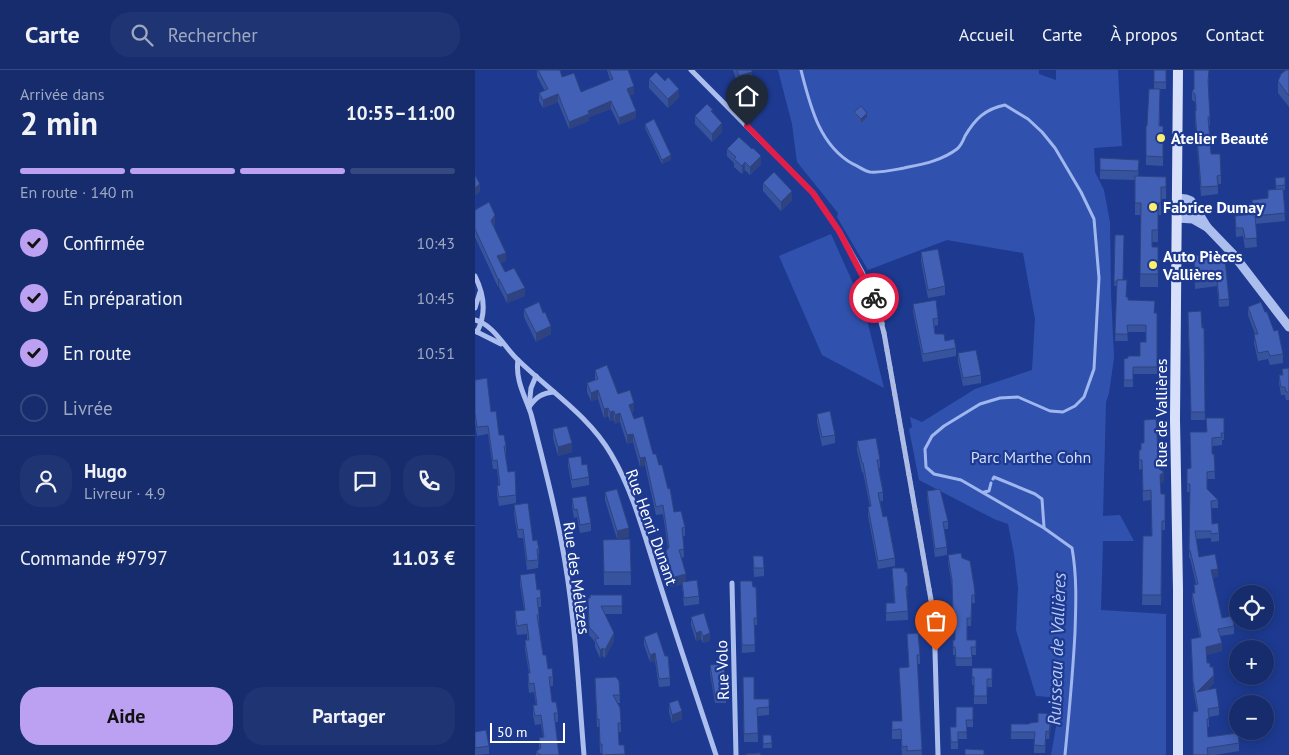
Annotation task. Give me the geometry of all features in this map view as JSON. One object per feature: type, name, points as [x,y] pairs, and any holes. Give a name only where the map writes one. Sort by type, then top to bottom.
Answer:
[{"type":"main road","name":"Rue de Vallières","points":[[1178,70],[1175,419],[1179,755]]},
{"type":"street","points":[[691,70],[813,193],[839,231],[862,272],[881,316],[934,617],[939,755]]},
{"type":"street","points":[[1177,198],[1191,201],[1207,227],[1233,254],[1289,327]]},
{"type":"street","points":[[1177,218],[1193,219],[1207,227]]},
{"type":"street","points":[[475,276],[483,301],[483,322],[476,331]]},
{"type":"street","points":[[475,308],[480,289]]},
{"type":"street","points":[[475,320],[483,322]]},
{"type":"street","name":"Rue Henri Dunant","points":[[483,322],[493,330],[518,360],[587,423],[611,454],[623,476],[716,755]]},
{"type":"street","name":"Rue Henri Dunant","points":[[476,331],[504,345]]},
{"type":"street","name":"Rue des Mélèzes","points":[[518,360],[516,369],[520,388],[529,407],[561,541],[577,662],[584,755]]},
{"type":"street","name":"Rue des Mélèzes","points":[[529,407],[531,388],[536,376]]},
{"type":"street","points":[[529,407],[535,398],[541,394],[554,392]]},
{"type":"street","name":"Rue Volo","points":[[732,584],[737,755]]},
{"type":"green space","name":"Parc Marthe Cohn","points":[[778,70],[1039,70],[1039,74],[1056,80],[1056,70],[1118,70],[1122,146],[1094,148],[1095,172],[1104,190],[1110,222],[1114,358],[1106,402],[1103,516],[1120,515],[1134,541],[1103,541],[1101,610],[1166,614],[1166,755],[1051,755],[1061,698],[1036,696],[1016,630],[1018,588],[1008,524],[994,519],[919,480],[909,429],[912,427],[910,417],[922,422],[975,389],[1032,370],[1035,319],[1023,253],[947,240],[868,270],[837,217],[838,213],[797,162],[792,124]]},
{"type":"green space","points":[[831,234],[864,308],[884,388],[822,355],[779,256]]},
{"type":"building","points":[[538,70],[560,70],[562,77],[574,73],[581,92],[613,79],[609,70],[628,70],[634,86],[627,89],[636,111],[619,118],[611,101],[588,111],[589,114],[569,122],[558,94],[543,100],[539,93],[548,89]]},
{"type":"building","points":[[737,70],[752,70],[752,72],[739,76]]},
{"type":"building","points":[[1154,70],[1166,70],[1166,82],[1154,82]]},
{"type":"building","points":[[1194,70],[1209,70],[1210,117],[1208,117],[1211,154],[1220,154],[1221,175],[1217,176],[1218,186],[1201,187],[1195,94],[1192,91],[1194,89]]},
{"type":"building","points":[[1289,70],[1289,96],[1278,81],[1281,74]]},
{"type":"building","points":[[656,72],[665,81],[668,77],[679,89],[668,99],[649,79]]},
{"type":"building","points":[[1149,89],[1160,89],[1159,126],[1163,126],[1163,157],[1146,156]]},
{"type":"building","points":[[707,104],[722,123],[712,134],[695,116]]},
{"type":"building","points":[[861,106],[867,113],[861,119],[854,112]]},
{"type":"building","points":[[654,119],[671,155],[662,160],[645,124]]},
{"type":"building","points":[[739,137],[761,156],[750,167],[745,162],[742,166],[727,149]]},
{"type":"building","points":[[1100,158],[1139,160],[1138,171],[1100,170]]},
{"type":"building","points":[[774,172],[792,191],[781,202],[763,183]]},
{"type":"building","points":[[475,175],[480,184],[475,188]]},
{"type":"building","points":[[1135,176],[1166,177],[1166,187],[1161,187],[1161,203],[1158,203],[1158,230],[1152,230],[1152,247],[1158,247],[1158,274],[1140,274],[1141,203],[1135,203]]},
{"type":"building","points":[[1285,177],[1285,185],[1276,186],[1275,178]]},
{"type":"building","points":[[1283,189],[1285,213],[1255,216],[1257,238],[1245,239],[1243,228],[1236,228],[1235,216],[1253,214],[1252,200],[1268,198],[1268,190]]},
{"type":"building","points":[[489,202],[495,215],[491,221],[506,253],[497,256],[505,272],[514,268],[525,288],[507,295],[475,229],[475,210]]},
{"type":"building","points":[[1115,235],[1124,235],[1123,280],[1117,280],[1117,282],[1114,282]]},
{"type":"building","points":[[938,249],[945,286],[928,290],[921,252]]},
{"type":"building","points":[[1214,254],[1215,260],[1225,259],[1229,299],[1219,300],[1217,280],[1195,282],[1194,256]]},
{"type":"building","points":[[1117,280],[1127,280],[1126,297],[1128,297],[1128,300],[1155,301],[1154,313],[1157,313],[1157,367],[1133,367],[1133,380],[1124,380],[1124,359],[1128,358],[1128,356],[1140,356],[1140,342],[1146,342],[1146,325],[1127,325],[1128,334],[1115,334]]},
{"type":"building","points":[[936,300],[938,318],[933,319],[935,334],[944,334],[945,341],[954,339],[956,348],[923,354],[913,304]]},
{"type":"building","points":[[539,302],[551,326],[536,333],[524,309]]},
{"type":"building","points":[[1261,302],[1274,331],[1278,330],[1283,354],[1270,356],[1268,351],[1258,353],[1254,334],[1258,334],[1248,307]]},
{"type":"building","points":[[1201,311],[1202,328],[1204,328],[1205,412],[1191,412],[1188,312]]},
{"type":"building","points":[[976,350],[981,375],[963,378],[958,353]]},
{"type":"building","points":[[607,365],[618,394],[630,390],[634,403],[629,405],[634,419],[643,416],[653,454],[656,454],[659,465],[662,465],[668,489],[670,488],[674,512],[681,511],[685,527],[682,528],[684,549],[679,550],[686,574],[671,578],[666,563],[669,562],[666,551],[669,547],[663,505],[656,507],[645,457],[640,458],[633,434],[627,435],[620,413],[615,415],[614,411],[610,412],[608,408],[604,409],[598,390],[591,393],[587,383],[598,379],[595,370]]},
{"type":"building","points":[[1289,368],[1289,392],[1286,392],[1285,387],[1281,387],[1279,375],[1283,375],[1282,369]]},
{"type":"building","points":[[487,378],[491,412],[496,411],[499,435],[504,435],[508,472],[515,471],[516,495],[499,497],[497,486],[500,485],[497,460],[493,461],[488,426],[477,427],[475,380]]},
{"type":"building","points":[[830,411],[835,435],[822,437],[817,414]]},
{"type":"building","points":[[1206,418],[1224,418],[1224,433],[1221,433],[1222,437],[1212,438],[1215,471],[1207,472],[1207,489],[1218,500],[1211,501],[1212,524],[1218,523],[1219,533],[1211,534],[1211,531],[1195,531],[1199,557],[1215,554],[1218,569],[1211,570],[1222,618],[1229,617],[1229,627],[1218,629],[1222,643],[1206,647],[1207,663],[1210,663],[1210,667],[1213,667],[1214,675],[1197,692],[1216,688],[1219,707],[1208,709],[1208,737],[1229,734],[1229,740],[1239,740],[1239,743],[1207,748],[1208,755],[1193,755],[1193,712],[1198,711],[1193,681],[1191,639],[1201,637],[1192,593],[1195,593],[1194,585],[1198,584],[1189,550],[1190,484],[1187,484],[1187,469],[1191,468],[1190,432],[1207,432]]},
{"type":"building","points":[[1156,419],[1159,469],[1164,472],[1160,475],[1161,494],[1165,494],[1165,521],[1162,521],[1161,595],[1142,595],[1143,536],[1152,536],[1151,490],[1143,491],[1142,460],[1139,460],[1139,450],[1141,450],[1141,443],[1144,443],[1144,420]]},
{"type":"building","points":[[567,426],[572,443],[558,447],[553,429]]},
{"type":"building","points":[[876,438],[880,460],[877,460],[883,492],[878,493],[883,517],[887,516],[895,558],[878,561],[868,507],[871,506],[857,441]]},
{"type":"building","points":[[581,456],[582,465],[587,464],[589,477],[572,480],[568,458]]},
{"type":"building","points":[[617,489],[629,528],[617,531],[605,492]]},
{"type":"building","points":[[940,489],[948,521],[943,522],[947,547],[935,549],[927,491]]},
{"type":"building","points":[[586,496],[591,523],[580,525],[577,509],[574,510],[572,498]]},
{"type":"building","points":[[528,503],[533,541],[537,540],[539,549],[537,549],[538,560],[527,561],[523,529],[518,530],[514,505]]},
{"type":"building","points":[[630,539],[631,572],[604,572],[603,540]]},
{"type":"building","points":[[961,553],[962,558],[970,561],[974,585],[975,595],[972,595],[971,618],[967,618],[967,640],[976,640],[976,647],[971,647],[972,658],[956,658],[955,647],[953,647],[953,640],[955,640],[955,612],[953,612],[952,580],[948,555]]},
{"type":"building","points":[[753,556],[763,556],[764,568],[754,568]]},
{"type":"building","points":[[892,568],[904,568],[905,572],[907,572],[908,611],[886,613],[886,603],[895,603]]},
{"type":"building","points":[[535,573],[537,590],[540,589],[541,598],[537,598],[539,614],[537,615],[543,655],[546,655],[548,669],[552,668],[553,677],[549,677],[552,702],[556,702],[558,713],[554,713],[559,755],[541,755],[536,752],[541,748],[539,738],[544,737],[541,715],[535,716],[533,705],[537,705],[534,683],[529,684],[528,673],[530,673],[525,640],[529,640],[527,624],[517,626],[515,611],[525,610],[520,575]]},
{"type":"building","points":[[697,580],[699,596],[684,598],[682,582]]},
{"type":"building","points":[[740,581],[752,581],[753,587],[756,587],[757,618],[754,618],[754,645],[742,645]]},
{"type":"building","points":[[590,595],[622,595],[622,606],[601,606],[614,633],[605,650],[603,648],[600,650],[595,639],[599,638],[589,627],[588,598],[590,598]]},
{"type":"building","points":[[704,613],[710,633],[703,636],[701,631],[696,633],[691,617]]},
{"type":"building","points":[[657,632],[665,656],[668,656],[670,678],[659,679],[655,653],[650,655],[644,637]]},
{"type":"building","points":[[918,633],[920,655],[917,655],[922,750],[907,751],[907,746],[902,747],[901,729],[892,730],[892,721],[902,721],[899,668],[909,667],[907,634]]},
{"type":"building","points":[[724,664],[726,694],[715,695],[710,665]]},
{"type":"building","points":[[972,668],[992,668],[992,679],[987,679],[987,696],[974,696]]},
{"type":"building","points":[[616,677],[619,681],[620,695],[613,695],[620,708],[621,723],[618,723],[619,745],[624,745],[625,754],[602,755],[599,719],[597,719],[595,678]]},
{"type":"building","points":[[743,677],[754,677],[754,699],[769,699],[769,707],[757,708],[758,733],[744,734]]},
{"type":"building","points":[[678,700],[682,711],[672,715],[669,703]]},
{"type":"building","points":[[956,707],[973,707],[973,720],[966,720],[967,732],[958,732],[958,742],[951,742],[950,727],[956,727]]},
{"type":"building","points":[[1038,713],[1052,714],[1049,732],[1046,731],[1045,746],[1034,745],[1035,732],[1011,732],[1011,724],[1038,722]]},
{"type":"building","points":[[486,730],[489,746],[475,748],[475,732]]},
{"type":"building","points":[[763,735],[771,735],[772,743],[763,744]]},
{"type":"building","points":[[965,749],[984,750],[984,755],[965,755]]},
{"type":"building","points":[[760,753],[761,755],[746,755],[746,754]]},
{"type":"waterway","name":"Ruisseau de Vallières","points":[[801,70],[812,110],[824,135],[841,156],[870,172],[883,172],[904,168],[932,162],[945,156],[960,146],[969,130],[981,116],[992,109],[1005,105],[1028,119],[1055,148],[1081,192],[1094,219],[1099,278],[1094,369],[1084,397],[1075,406],[1063,412],[1050,411],[1018,397],[1000,398],[980,404],[944,426],[932,436],[925,449],[926,467],[934,474],[961,480],[1044,528],[1072,548],[1076,600],[1072,678],[1065,755]]},
{"type":"waterway","name":"Ruisseau de Vallières","points":[[993,479],[994,477],[1035,494],[1042,499],[1044,527]]},
{"type":"waterway","name":"Ruisseau de Vallières","points":[[984,492],[989,491],[991,483]]},
{"type":"way so far","points":[[874,298],[881,316],[934,617],[936,651]]},
{"type":"place","name":"Atelier Beauté","points":[[1161,138]]},
{"type":"place","name":"Fabrice Dumay","points":[[1153,207]]},
{"type":"place","name":"Auto Pièces Vallières","points":[[1153,265]]},
{"type":"route","points":[[747,126],[813,193],[839,231],[874,298]]}]
